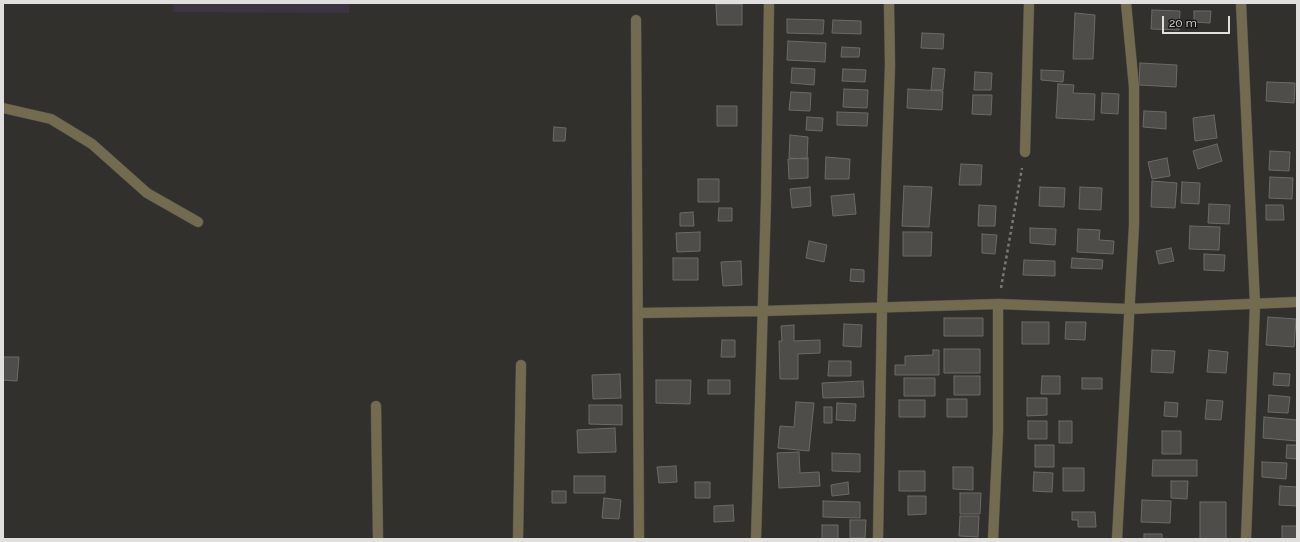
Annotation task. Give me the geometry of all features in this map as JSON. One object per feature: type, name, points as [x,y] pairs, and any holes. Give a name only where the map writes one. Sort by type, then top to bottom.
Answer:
[{"type":"street","points":[[756,539],[763,311],[769,3]]},
{"type":"street","points":[[878,539],[882,308],[890,65],[889,3]]},
{"type":"street","points":[[1025,152],[1029,3]]},
{"type":"street","points":[[1117,539],[1134,225],[1134,87],[1126,3]]},
{"type":"street","points":[[1241,3],[1255,304],[1246,539]]},
{"type":"street","points":[[636,20],[638,539]]},
{"type":"street","points":[[3,108],[51,119],[92,144],[147,193],[198,222]]},
{"type":"street","points":[[638,313],[998,304],[1129,309],[1297,302]]},
{"type":"street","points":[[993,539],[998,432],[998,304]]},
{"type":"street","points":[[518,539],[522,365]]},
{"type":"street","points":[[376,406],[378,539]]},
{"type":"path","points":[[998,304],[1025,152]]},
{"type":"shaded area","points":[[173,3],[349,3],[349,13],[173,12]]},
{"type":"building","points":[[716,4],[742,4],[742,25],[717,25]]},
{"type":"building","points":[[1152,10],[1180,11],[1179,30],[1151,29]]},
{"type":"building","points":[[1194,11],[1211,11],[1210,23],[1194,22]]},
{"type":"building","points":[[1075,13],[1095,15],[1093,59],[1073,59]]},
{"type":"building","points":[[787,19],[824,20],[823,34],[787,33]]},
{"type":"building","points":[[833,20],[861,21],[861,34],[832,33]]},
{"type":"building","points":[[922,33],[944,34],[943,49],[921,48]]},
{"type":"building","points":[[788,41],[826,43],[825,62],[787,60]]},
{"type":"building","points":[[842,47],[860,48],[859,57],[841,57]]},
{"type":"building","points":[[1140,63],[1177,65],[1176,87],[1139,85]]},
{"type":"building","points":[[792,68],[815,69],[814,85],[791,83]]},
{"type":"building","points":[[933,68],[945,69],[943,90],[931,90]]},
{"type":"building","points":[[843,69],[866,70],[865,82],[842,81]]},
{"type":"building","points":[[1041,70],[1064,71],[1063,82],[1041,80]]},
{"type":"building","points":[[975,72],[992,73],[991,90],[974,90]]},
{"type":"building","points":[[1267,82],[1295,83],[1294,103],[1266,101]]},
{"type":"building","points":[[1058,84],[1074,85],[1073,93],[1095,94],[1094,120],[1056,118]]},
{"type":"building","points":[[844,89],[868,90],[867,108],[843,107]]},
{"type":"building","points":[[908,89],[943,91],[942,110],[907,108]]},
{"type":"building","points":[[791,92],[811,93],[810,111],[789,110]]},
{"type":"building","points":[[1102,93],[1119,94],[1118,114],[1101,113]]},
{"type":"building","points":[[973,95],[992,95],[991,115],[972,114]]},
{"type":"building","points":[[717,106],[737,106],[737,126],[717,126]]},
{"type":"building","points":[[1144,111],[1166,112],[1166,129],[1143,127]]},
{"type":"building","points":[[837,112],[868,113],[867,126],[837,125]]},
{"type":"building","points":[[1214,115],[1217,138],[1195,141],[1193,118]]},
{"type":"building","points":[[807,117],[823,118],[822,131],[806,130]]},
{"type":"building","points":[[554,127],[566,128],[565,141],[553,141]]},
{"type":"building","points":[[790,135],[808,137],[807,159],[789,158]]},
{"type":"building","points":[[1217,144],[1222,161],[1198,169],[1193,151]]},
{"type":"building","points":[[1270,151],[1290,152],[1289,171],[1269,170]]},
{"type":"building","points":[[826,157],[850,159],[849,179],[825,179]]},
{"type":"building","points":[[808,158],[808,178],[789,179],[788,159]]},
{"type":"building","points":[[1167,158],[1170,176],[1152,179],[1148,162]]},
{"type":"building","points":[[961,164],[982,165],[981,185],[959,185]]},
{"type":"building","points":[[1270,177],[1293,178],[1292,199],[1269,198]]},
{"type":"building","points":[[698,179],[719,179],[719,202],[698,202]]},
{"type":"building","points":[[1152,181],[1177,183],[1175,208],[1151,207]]},
{"type":"building","points":[[1182,182],[1200,183],[1199,204],[1181,203]]},
{"type":"building","points":[[904,186],[932,187],[929,227],[902,226]]},
{"type":"building","points":[[810,187],[811,206],[792,208],[790,189]]},
{"type":"building","points":[[1040,187],[1065,188],[1064,207],[1039,206]]},
{"type":"building","points":[[1080,187],[1102,188],[1101,210],[1079,209]]},
{"type":"building","points":[[854,194],[856,214],[833,216],[831,196]]},
{"type":"building","points":[[1209,204],[1230,205],[1229,224],[1208,223]]},
{"type":"building","points":[[979,205],[996,206],[995,226],[978,226]]},
{"type":"building","points":[[1266,205],[1283,205],[1284,220],[1266,220]]},
{"type":"building","points":[[719,208],[732,208],[732,221],[718,221]]},
{"type":"building","points":[[693,212],[694,226],[680,226],[680,213]]},
{"type":"building","points":[[1190,226],[1220,227],[1219,250],[1189,249]]},
{"type":"building","points":[[1030,228],[1056,229],[1055,245],[1030,243]]},
{"type":"building","points":[[1078,229],[1100,230],[1099,240],[1114,241],[1113,254],[1077,252]]},
{"type":"building","points":[[700,232],[700,251],[677,252],[676,233]]},
{"type":"building","points":[[903,232],[932,232],[931,256],[903,256]]},
{"type":"building","points":[[982,234],[997,235],[995,254],[982,253]]},
{"type":"building","points":[[809,241],[827,245],[824,262],[806,258]]},
{"type":"building","points":[[1171,248],[1174,261],[1159,264],[1156,251]]},
{"type":"building","points":[[1204,254],[1225,255],[1224,271],[1204,270]]},
{"type":"building","points":[[673,258],[698,258],[698,280],[673,280]]},
{"type":"building","points":[[1072,258],[1103,260],[1102,269],[1071,268]]},
{"type":"building","points":[[1024,260],[1055,261],[1055,276],[1023,275]]},
{"type":"building","points":[[741,261],[742,285],[723,286],[721,262]]},
{"type":"building","points":[[851,269],[864,270],[864,282],[850,281]]},
{"type":"building","points":[[1268,317],[1296,319],[1294,347],[1266,345]]},
{"type":"building","points":[[944,318],[983,318],[983,336],[944,336]]},
{"type":"building","points":[[1022,322],[1049,322],[1049,344],[1022,344]]},
{"type":"building","points":[[1066,322],[1086,322],[1085,340],[1065,339]]},
{"type":"building","points":[[844,324],[862,325],[861,347],[843,346]]},
{"type":"building","points":[[794,325],[794,341],[820,340],[820,353],[798,354],[798,379],[780,379],[779,341],[782,341],[781,326]]},
{"type":"building","points":[[722,340],[735,340],[735,357],[721,357]]},
{"type":"building","points":[[944,349],[980,349],[980,373],[944,373]]},
{"type":"building","points":[[933,350],[939,350],[939,375],[895,375],[895,365],[905,365],[905,356],[933,355]]},
{"type":"building","points":[[1152,350],[1175,351],[1173,373],[1151,372]]},
{"type":"building","points":[[1209,350],[1228,352],[1226,373],[1207,372]]},
{"type":"building","points":[[3,357],[19,357],[17,381],[3,380]]},
{"type":"building","points":[[829,361],[851,361],[851,376],[828,376]]},
{"type":"building","points":[[1274,373],[1290,374],[1289,386],[1273,385]]},
{"type":"building","points":[[620,374],[621,398],[593,399],[592,375]]},
{"type":"building","points":[[954,376],[980,376],[980,395],[954,395]]},
{"type":"building","points":[[1042,376],[1060,376],[1060,394],[1041,394]]},
{"type":"building","points":[[904,378],[935,378],[935,396],[904,396]]},
{"type":"building","points":[[1082,378],[1102,378],[1102,389],[1082,389]]},
{"type":"building","points":[[656,380],[691,380],[690,404],[656,403]]},
{"type":"building","points":[[708,380],[730,380],[730,394],[708,394]]},
{"type":"building","points":[[863,381],[864,397],[823,398],[822,383]]},
{"type":"building","points":[[1269,395],[1290,397],[1288,413],[1268,412]]},
{"type":"building","points":[[1027,398],[1047,398],[1047,415],[1027,416]]},
{"type":"building","points":[[947,399],[967,399],[967,417],[947,417]]},
{"type":"building","points":[[899,400],[925,400],[925,417],[899,417]]},
{"type":"building","points":[[1207,400],[1223,401],[1221,420],[1205,419]]},
{"type":"building","points":[[796,402],[814,403],[809,451],[778,448],[780,426],[794,427]]},
{"type":"building","points":[[1165,402],[1178,403],[1177,417],[1164,416]]},
{"type":"building","points":[[837,403],[856,404],[855,421],[836,420]]},
{"type":"building","points":[[589,405],[622,405],[622,425],[589,424]]},
{"type":"building","points":[[824,407],[832,407],[832,423],[824,423]]},
{"type":"building","points":[[1264,417],[1297,420],[1297,441],[1263,438]]},
{"type":"building","points":[[1028,421],[1047,421],[1047,439],[1028,439]]},
{"type":"building","points":[[1059,421],[1072,421],[1072,443],[1059,443]]},
{"type":"building","points":[[615,428],[616,452],[578,453],[577,430]]},
{"type":"building","points":[[1162,431],[1181,431],[1181,454],[1162,454]]},
{"type":"building","points":[[1035,445],[1054,445],[1054,467],[1035,467]]},
{"type":"building","points":[[1287,445],[1297,445],[1297,459],[1286,458]]},
{"type":"building","points":[[799,452],[800,473],[819,472],[820,486],[779,488],[777,453]]},
{"type":"building","points":[[832,453],[860,454],[860,472],[832,471]]},
{"type":"building","points":[[1153,460],[1197,460],[1197,476],[1152,476]]},
{"type":"building","points":[[1262,462],[1287,463],[1286,479],[1262,477]]},
{"type":"building","points":[[676,466],[677,482],[659,483],[657,467]]},
{"type":"building","points":[[953,467],[973,467],[973,490],[953,489]]},
{"type":"building","points":[[1063,468],[1084,468],[1084,491],[1063,491]]},
{"type":"building","points":[[899,471],[925,471],[925,491],[899,491]]},
{"type":"building","points":[[1034,472],[1053,473],[1052,492],[1033,491]]},
{"type":"building","points":[[574,476],[605,476],[605,493],[574,493]]},
{"type":"building","points":[[1171,481],[1188,481],[1187,499],[1171,498]]},
{"type":"building","points":[[695,482],[710,482],[710,498],[695,498]]},
{"type":"building","points":[[848,482],[849,494],[832,496],[831,485]]},
{"type":"building","points":[[1280,486],[1297,487],[1297,506],[1279,505]]},
{"type":"building","points":[[552,491],[566,491],[566,503],[552,503]]},
{"type":"building","points":[[960,493],[981,493],[980,514],[960,514]]},
{"type":"building","points":[[908,496],[926,496],[926,514],[908,515]]},
{"type":"building","points":[[604,498],[621,500],[619,519],[602,518]]},
{"type":"building","points":[[1142,500],[1171,501],[1170,523],[1141,522]]},
{"type":"building","points":[[823,501],[860,502],[860,518],[823,517]]},
{"type":"building","points":[[1200,502],[1226,502],[1226,539],[1200,539]]},
{"type":"building","points":[[733,505],[734,521],[714,522],[714,506]]},
{"type":"building","points":[[1072,512],[1095,512],[1096,527],[1078,527],[1078,520],[1072,520]]},
{"type":"building","points":[[960,516],[979,516],[978,537],[959,536]]},
{"type":"building","points":[[850,520],[866,520],[865,538],[850,538]]},
{"type":"building","points":[[822,525],[838,525],[838,539],[822,539]]},
{"type":"building","points":[[1282,526],[1297,526],[1297,539],[1282,539]]},
{"type":"building","points":[[1144,534],[1162,534],[1162,539],[1144,539]]}]
